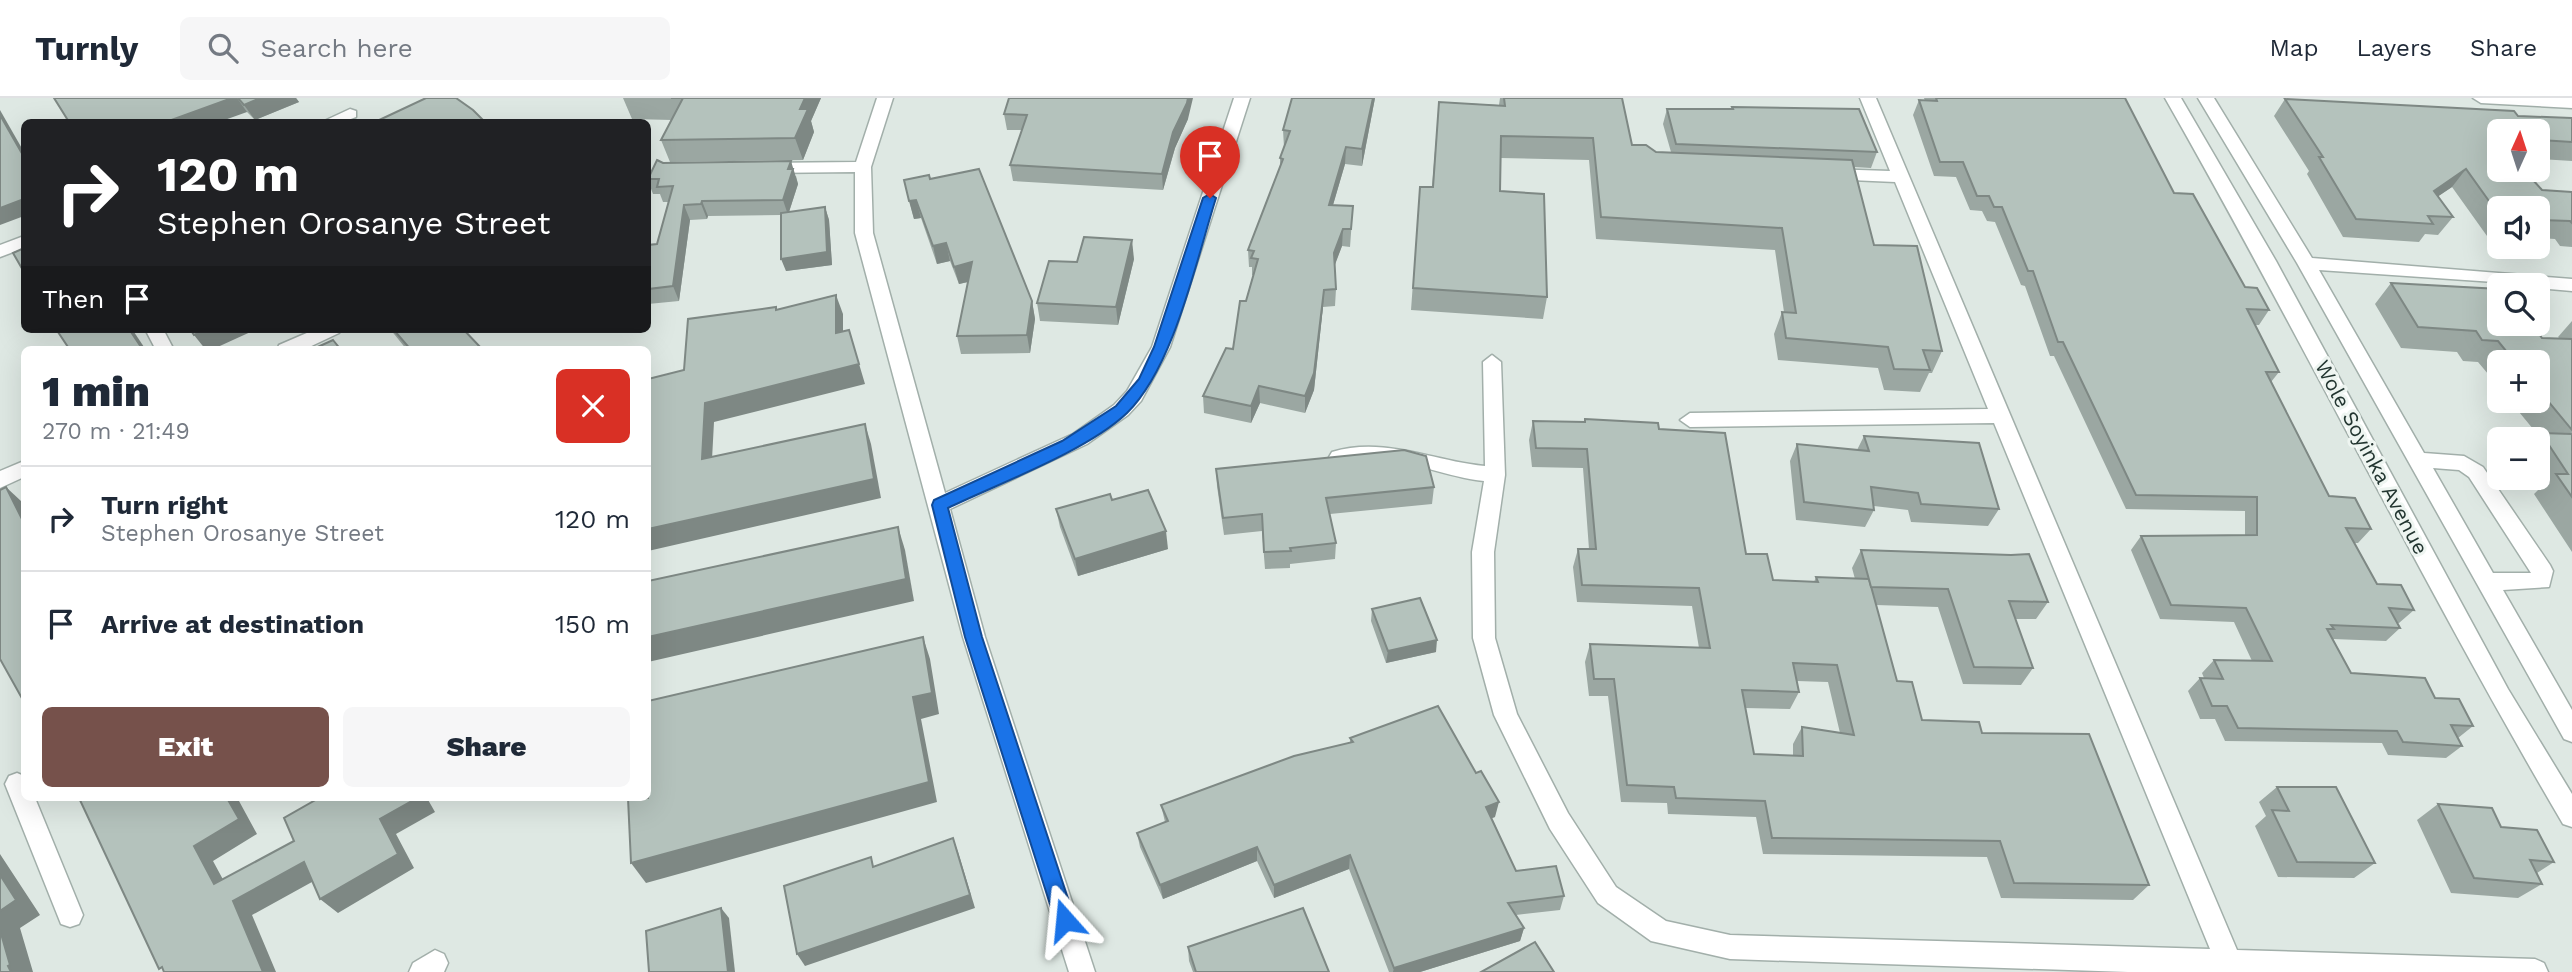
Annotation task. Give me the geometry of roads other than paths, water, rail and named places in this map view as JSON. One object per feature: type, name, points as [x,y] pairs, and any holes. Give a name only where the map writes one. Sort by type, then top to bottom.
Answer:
[{"type":"street","points":[[885,98],[863,167],[864,233],[974,637],[1082,972]]},
{"type":"street","points":[[939,505],[1068,445],[1121,410],[1145,381],[1161,347],[1242,98]]},
{"type":"street","points":[[1868,98],[2229,963]]},
{"type":"street","name":"Wole Soyinka Avenue","points":[[2174,98],[2267,261],[2500,696],[2572,816]]},
{"type":"street","name":"Wole Soyinka Avenue","points":[[2206,98],[2306,263],[2572,732]]},
{"type":"street","points":[[2481,98],[2572,103]]},
{"type":"street","points":[[338,119],[350,114]]},
{"type":"street","points":[[752,169],[863,167]]},
{"type":"street","points":[[1817,173],[1900,177]]},
{"type":"street","points":[[0,251],[21,243]]},
{"type":"street","points":[[2306,263],[2572,285]]},
{"type":"street","points":[[295,346],[323,333]]},
{"type":"street","points":[[1492,362],[1495,475],[1483,552],[1484,638],[1506,715],[1559,821],[1607,895],[1660,932],[1730,947],[2535,972]]},
{"type":"street","points":[[1690,419],[2000,416]]},
{"type":"street","points":[[1317,460],[1381,452],[1459,471],[1495,475]]},
{"type":"street","points":[[2417,460],[2464,463],[2476,472],[2542,571],[2541,582],[2486,582]]},
{"type":"street","points":[[0,480],[21,470]]},
{"type":"street","points":[[14,786],[70,915]]}]
